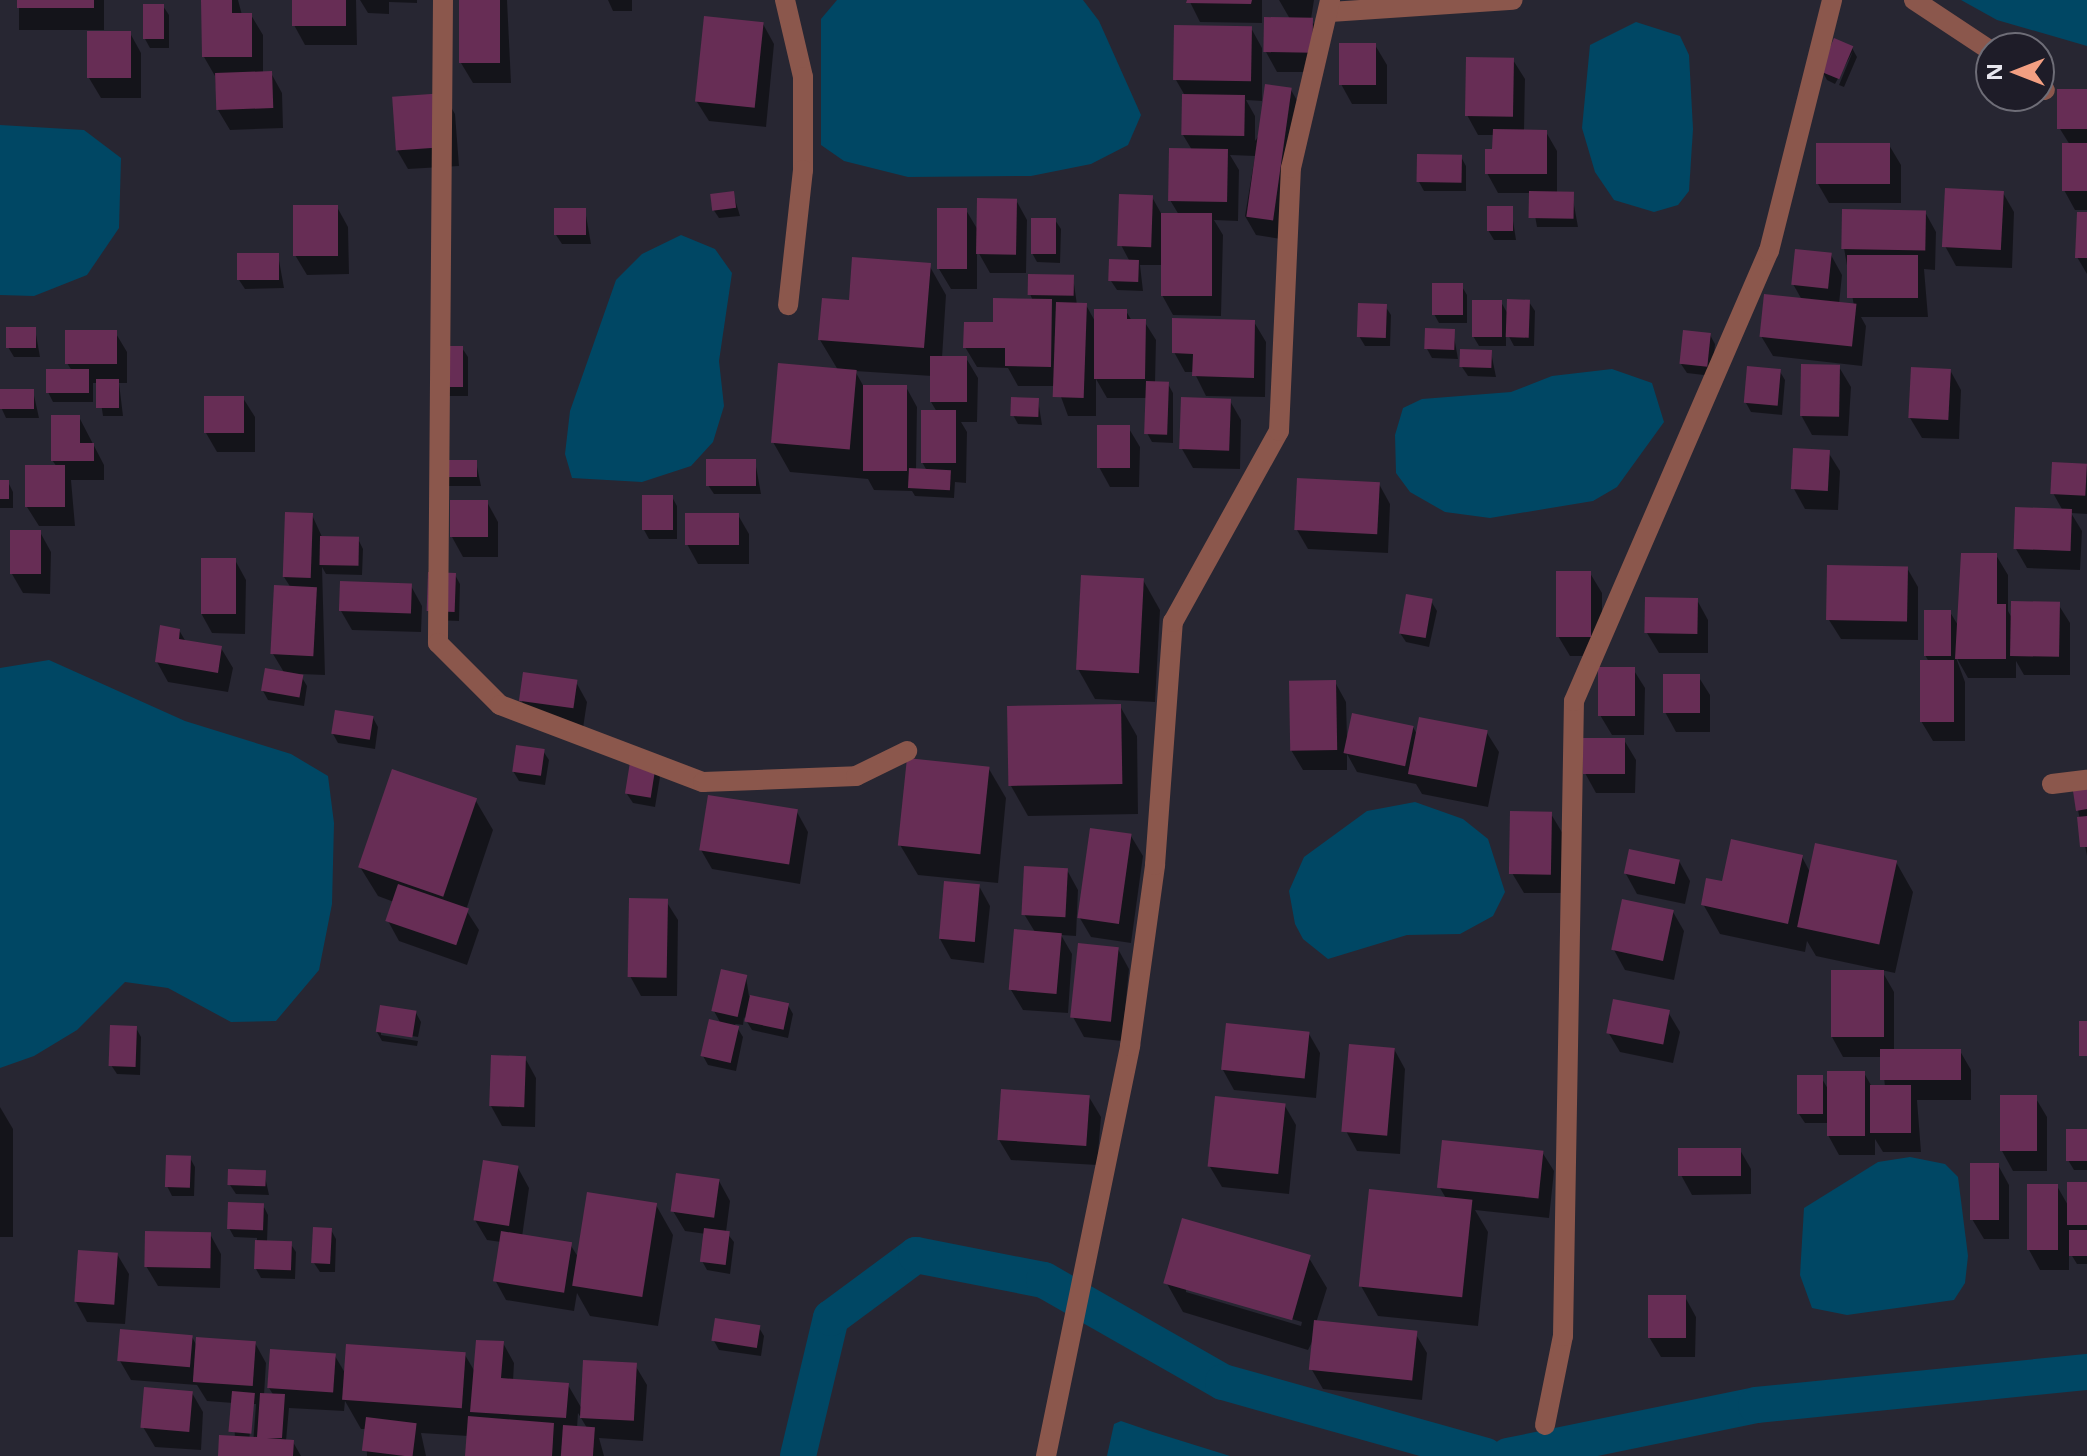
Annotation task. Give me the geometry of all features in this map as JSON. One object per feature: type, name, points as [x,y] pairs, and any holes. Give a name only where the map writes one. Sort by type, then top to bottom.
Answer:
[{"type":"street","points":[[443,0],[438,643],[500,705],[703,782],[856,776],[907,751]]},
{"type":"street","points":[[785,0],[803,77],[803,170],[788,305]]},
{"type":"street","points":[[1046,1456],[1061,1367],[1098,1217],[1130,1046],[1155,865],[1173,622],[1279,431],[1291,168],[1330,6],[1513,0]]},
{"type":"street","points":[[1545,1425],[1563,1336],[1574,701],[1769,251],[1832,0]]},
{"type":"street","points":[[1914,0],[1975,40]]},
{"type":"street","points":[[2052,784],[2087,780]]},
{"type":"water","points":[[837,0],[1083,0],[1099,21],[1141,115],[1128,145],[1091,164],[1031,176],[908,177],[844,161],[821,145],[821,19]]},
{"type":"water","points":[[1961,0],[2087,0],[2087,46],[2055,37],[2055,32],[2039,32],[1997,20]]},
{"type":"water","points":[[1636,22],[1680,36],[1689,55],[1693,129],[1689,191],[1678,205],[1654,212],[1614,200],[1595,172],[1582,128],[1590,45]]},
{"type":"water","points":[[0,125],[84,130],[121,158],[119,228],[87,275],[34,296],[0,295]]},
{"type":"water","points":[[681,235],[715,249],[732,273],[719,361],[724,406],[713,442],[691,466],[642,482],[572,478],[565,454],[570,411],[616,280],[642,254]]},
{"type":"water","points":[[1612,369],[1652,383],[1664,422],[1617,487],[1593,501],[1490,518],[1445,512],[1410,492],[1396,473],[1395,435],[1403,408],[1422,399],[1511,392],[1552,376]]},
{"type":"water","points":[[49,660],[185,721],[291,754],[328,776],[334,823],[332,904],[319,970],[276,1021],[231,1022],[168,988],[125,982],[77,1030],[34,1056],[0,1068],[0,668]]},
{"type":"water","points":[[1415,802],[1463,819],[1488,839],[1505,892],[1493,916],[1460,934],[1407,935],[1328,959],[1303,939],[1295,924],[1289,891],[1304,857],[1367,811]]},
{"type":"water","points":[[1910,1157],[1945,1164],[1958,1177],[1968,1256],[1965,1283],[1954,1300],[1847,1315],[1812,1308],[1800,1275],[1804,1208],[1878,1162]]},
{"type":"water","points":[[1121,1421],[1230,1456],[1107,1456],[1114,1424]]},
{"type":"building","points":[[17,0],[94,0],[94,8],[17,8]]},
{"type":"building","points":[[201,0],[232,0],[232,13],[252,13],[252,57],[202,57]]},
{"type":"building","points":[[292,0],[346,0],[346,26],[292,26]]},
{"type":"building","points":[[459,0],[500,0],[500,63],[459,63]]},
{"type":"building","points":[[1187,0],[1252,0],[1251,4],[1186,3]]},
{"type":"building","points":[[143,4],[164,4],[164,39],[143,39]]},
{"type":"building","points":[[704,16],[764,22],[755,108],[695,102]]},
{"type":"building","points":[[1264,17],[1313,18],[1312,53],[1263,52]]},
{"type":"building","points":[[1174,25],[1252,26],[1251,81],[1173,80]]},
{"type":"building","points":[[87,31],[131,31],[131,78],[87,78]]},
{"type":"building","points":[[1834,38],[1853,46],[1839,79],[1820,71]]},
{"type":"building","points":[[1339,43],[1376,43],[1376,85],[1339,85]]},
{"type":"building","points":[[1466,57],[1514,58],[1513,117],[1465,116]]},
{"type":"building","points":[[272,71],[273,108],[216,110],[215,73]]},
{"type":"building","points":[[1265,84],[1292,88],[1273,220],[1246,217]]},
{"type":"building","points":[[2057,89],[2087,89],[2087,129],[2057,129]]},
{"type":"building","points":[[445,93],[449,147],[396,151],[392,97]]},
{"type":"building","points":[[1182,94],[1245,95],[1244,136],[1181,135]]},
{"type":"building","points":[[1493,129],[1547,130],[1547,174],[1485,174],[1485,149],[1492,149]]},
{"type":"building","points":[[1816,143],[1890,143],[1890,184],[1816,184]]},
{"type":"building","points":[[2062,143],[2087,143],[2087,191],[2062,191]]},
{"type":"building","points":[[1169,148],[1228,149],[1227,202],[1168,201]]},
{"type":"building","points":[[1417,154],[1462,155],[1462,183],[1417,182]]},
{"type":"building","points":[[1945,188],[2004,191],[2001,250],[1942,247]]},
{"type":"building","points":[[734,191],[736,208],[712,211],[710,194]]},
{"type":"building","points":[[1529,191],[1574,192],[1574,219],[1529,218]]},
{"type":"building","points":[[1119,194],[1153,195],[1151,247],[1117,246]]},
{"type":"building","points":[[977,198],[1017,199],[1016,255],[976,254]]},
{"type":"building","points":[[293,205],[338,205],[338,256],[293,256]]},
{"type":"building","points":[[1487,206],[1513,206],[1513,231],[1487,231]]},
{"type":"building","points":[[554,208],[586,208],[586,235],[554,235]]},
{"type":"building","points":[[937,208],[967,208],[967,269],[937,269]]},
{"type":"building","points":[[1842,209],[1926,210],[1925,250],[1841,249]]},
{"type":"building","points":[[2077,212],[2087,212],[2087,258],[2075,258]]},
{"type":"building","points":[[1161,213],[1212,213],[1212,296],[1161,296]]},
{"type":"building","points":[[1031,218],[1056,218],[1056,254],[1031,254]]},
{"type":"building","points":[[1795,249],[1832,253],[1828,289],[1791,285]]},
{"type":"building","points":[[237,253],[279,253],[279,280],[237,280]]},
{"type":"building","points":[[1847,255],[1918,255],[1918,298],[1847,298]]},
{"type":"building","points":[[852,257],[931,263],[924,348],[818,340],[822,298],[849,300]]},
{"type":"building","points":[[1109,259],[1139,260],[1138,282],[1108,281]]},
{"type":"building","points":[[1028,274],[1074,275],[1074,296],[1028,295]]},
{"type":"building","points":[[1432,283],[1463,283],[1463,315],[1432,315]]},
{"type":"building","points":[[1764,294],[1856,304],[1852,346],[1760,337]]},
{"type":"building","points":[[993,298],[1052,299],[1051,367],[1005,366],[1005,348],[963,348],[964,322],[993,322]]},
{"type":"building","points":[[1507,299],[1530,300],[1529,338],[1506,337]]},
{"type":"building","points":[[1472,300],[1502,300],[1502,337],[1472,337]]},
{"type":"building","points":[[1056,302],[1087,303],[1084,398],[1053,397]]},
{"type":"building","points":[[1358,303],[1387,304],[1386,338],[1357,337]]},
{"type":"building","points":[[1094,309],[1127,309],[1127,319],[1146,319],[1145,379],[1094,379]]},
{"type":"building","points":[[1172,318],[1255,320],[1254,378],[1192,376],[1193,354],[1172,353]]},
{"type":"building","points":[[6,327],[36,327],[36,348],[6,348]]},
{"type":"building","points":[[1425,328],[1455,329],[1454,350],[1424,349]]},
{"type":"building","points":[[65,330],[117,330],[117,364],[65,364]]},
{"type":"building","points":[[1683,330],[1711,333],[1707,367],[1679,364]]},
{"type":"building","points":[[441,346],[463,346],[463,387],[441,387]]},
{"type":"building","points":[[1460,349],[1492,350],[1491,368],[1459,367]]},
{"type":"building","points":[[930,356],[967,356],[967,402],[930,402]]},
{"type":"building","points":[[778,363],[857,370],[850,450],[771,443]]},
{"type":"building","points":[[1801,364],[1840,365],[1839,417],[1800,416]]},
{"type":"building","points":[[1747,366],[1781,369],[1778,406],[1744,403]]},
{"type":"building","points":[[1911,367],[1951,369],[1948,420],[1908,418]]},
{"type":"building","points":[[46,369],[89,369],[89,393],[46,393]]},
{"type":"building","points":[[96,379],[119,379],[119,408],[96,408]]},
{"type":"building","points":[[1146,381],[1169,382],[1167,435],[1144,434]]},
{"type":"building","points":[[863,385],[907,385],[907,471],[863,471]]},
{"type":"building","points":[[0,389],[34,389],[34,409],[0,409]]},
{"type":"building","points":[[204,396],[244,396],[244,433],[204,433]]},
{"type":"building","points":[[1011,397],[1039,398],[1038,417],[1010,416]]},
{"type":"building","points":[[1181,397],[1231,399],[1229,451],[1179,449]]},
{"type":"building","points":[[921,410],[956,410],[956,463],[921,463]]},
{"type":"building","points":[[51,415],[80,415],[80,443],[94,443],[94,461],[51,461]]},
{"type":"building","points":[[1097,425],[1130,425],[1130,468],[1097,468]]},
{"type":"building","points":[[1793,448],[1830,450],[1828,491],[1791,489]]},
{"type":"building","points":[[706,459],[756,459],[756,486],[706,486]]},
{"type":"building","points":[[434,460],[477,460],[477,477],[434,477]]},
{"type":"building","points":[[2052,462],[2087,464],[2085,496],[2050,494]]},
{"type":"building","points":[[25,465],[65,465],[65,507],[25,507]]},
{"type":"building","points":[[909,468],[951,470],[950,490],[908,488]]},
{"type":"building","points":[[1297,478],[1380,482],[1377,534],[1294,530]]},
{"type":"building","points":[[0,480],[9,480],[9,499],[0,499]]},
{"type":"building","points":[[642,495],[673,495],[673,530],[642,530]]},
{"type":"building","points":[[450,500],[488,500],[488,537],[450,537]]},
{"type":"building","points":[[2015,507],[2072,509],[2070,551],[2014,549]]},
{"type":"building","points":[[285,512],[313,513],[311,578],[283,577]]},
{"type":"building","points":[[685,513],[739,513],[739,545],[685,545]]},
{"type":"building","points":[[10,530],[41,530],[41,574],[10,574]]},
{"type":"building","points":[[320,536],[359,537],[358,566],[319,565]]},
{"type":"building","points":[[1961,553],[1997,553],[1997,604],[2006,604],[2006,659],[1955,659]]},
{"type":"building","points":[[201,558],[236,558],[236,614],[201,614]]},
{"type":"building","points":[[1827,565],[1908,566],[1907,621],[1826,620]]},
{"type":"building","points":[[1556,571],[1591,571],[1591,637],[1556,637]]},
{"type":"building","points":[[428,572],[456,573],[455,612],[427,611]]},
{"type":"building","points":[[1081,575],[1144,578],[1139,673],[1076,670]]},
{"type":"building","points":[[340,581],[412,584],[411,613],[339,611]]},
{"type":"building","points":[[274,585],[317,587],[313,656],[270,654]]},
{"type":"building","points":[[1406,594],[1433,599],[1426,638],[1399,633]]},
{"type":"building","points":[[1645,597],[1698,598],[1697,634],[1644,633]]},
{"type":"building","points":[[2011,601],[2060,602],[2059,657],[2010,656]]},
{"type":"building","points":[[1924,610],[1951,610],[1951,656],[1924,656]]},
{"type":"building","points":[[160,625],[180,629],[179,639],[222,646],[218,673],[155,662]]},
{"type":"building","points":[[1920,660],[1954,660],[1954,722],[1920,722]]},
{"type":"building","points":[[1598,667],[1635,667],[1635,716],[1598,716]]},
{"type":"building","points":[[265,668],[303,675],[299,697],[261,691]]},
{"type":"building","points":[[523,672],[577,680],[573,708],[519,701]]},
{"type":"building","points":[[1663,674],[1700,674],[1700,713],[1663,713]]},
{"type":"building","points":[[1336,680],[1337,750],[1290,751],[1289,681]]},
{"type":"building","points":[[1121,704],[1122,784],[1008,786],[1007,706]]},
{"type":"building","points":[[335,710],[374,716],[370,740],[331,734]]},
{"type":"building","points":[[1352,713],[1414,726],[1405,766],[1343,753]]},
{"type":"building","points":[[1419,717],[1488,730],[1477,787],[1408,774]]},
{"type":"building","points":[[1583,738],[1625,738],[1625,774],[1583,774]]},
{"type":"building","points":[[516,745],[545,749],[541,776],[512,772]]},
{"type":"building","points":[[907,758],[990,767],[980,854],[898,846]]},
{"type":"building","points":[[630,762],[656,766],[651,798],[625,794]]},
{"type":"building","points":[[392,769],[477,798],[443,897],[358,867]]},
{"type":"building","points":[[2087,789],[2087,809],[2076,811],[2073,791]]},
{"type":"building","points":[[708,795],[798,809],[789,865],[699,850]]},
{"type":"building","points":[[1510,811],[1552,812],[1551,875],[1509,874]]},
{"type":"building","points":[[2087,816],[2087,847],[2080,847],[2077,817]]},
{"type":"building","points":[[1090,828],[1132,834],[1119,924],[1077,918]]},
{"type":"building","points":[[1731,839],[1803,855],[1788,924],[1701,905],[1706,878],[1722,881]]},
{"type":"building","points":[[1815,843],[1897,860],[1879,945],[1797,927]]},
{"type":"building","points":[[1629,849],[1680,860],[1675,884],[1624,873]]},
{"type":"building","points":[[1024,866],[1068,868],[1065,917],[1021,915]]},
{"type":"building","points":[[944,881],[980,884],[975,942],[939,939]]},
{"type":"building","points":[[398,884],[469,908],[456,945],[385,921]]},
{"type":"building","points":[[629,898],[668,899],[667,978],[628,977]]},
{"type":"building","points":[[1622,899],[1674,910],[1663,961],[1611,950]]},
{"type":"building","points":[[1014,929],[1062,933],[1057,994],[1009,990]]},
{"type":"building","points":[[1078,943],[1119,947],[1111,1022],[1070,1018]]},
{"type":"building","points":[[721,969],[747,975],[738,1017],[711,1011]]},
{"type":"building","points":[[1831,970],[1884,970],[1884,1037],[1831,1037]]},
{"type":"building","points":[[750,995],[789,1003],[784,1030],[744,1021]]},
{"type":"building","points":[[1613,999],[1670,1010],[1663,1044],[1606,1033]]},
{"type":"building","points":[[380,1005],[417,1011],[412,1037],[376,1032]]},
{"type":"building","points":[[709,1019],[739,1026],[731,1063],[700,1056]]},
{"type":"building","points":[[2079,1021],[2087,1021],[2087,1056],[2079,1056]]},
{"type":"building","points":[[1226,1023],[1310,1032],[1305,1079],[1221,1070]]},
{"type":"building","points":[[110,1025],[137,1026],[136,1067],[109,1066]]},
{"type":"building","points":[[1349,1044],[1395,1048],[1387,1136],[1341,1132]]},
{"type":"building","points":[[1880,1049],[1961,1049],[1961,1080],[1880,1080]]},
{"type":"building","points":[[491,1055],[526,1056],[524,1107],[489,1106]]},
{"type":"building","points":[[1827,1071],[1865,1071],[1865,1136],[1827,1136]]},
{"type":"building","points":[[1797,1075],[1823,1075],[1823,1114],[1797,1114]]},
{"type":"building","points":[[1870,1085],[1911,1085],[1911,1133],[1870,1133]]},
{"type":"building","points":[[1001,1089],[1090,1095],[1086,1146],[997,1140]]},
{"type":"building","points":[[2000,1095],[2037,1095],[2037,1151],[2000,1151]]},
{"type":"building","points":[[1215,1096],[1286,1103],[1278,1174],[1208,1167]]},
{"type":"building","points":[[2066,1129],[2087,1129],[2087,1161],[2066,1161]]},
{"type":"building","points":[[1442,1140],[1543,1151],[1538,1198],[1437,1188]]},
{"type":"building","points":[[1678,1148],[1741,1148],[1741,1176],[1678,1176]]},
{"type":"building","points":[[166,1155],[191,1156],[190,1188],[165,1187]]},
{"type":"building","points":[[483,1160],[519,1166],[509,1226],[473,1220]]},
{"type":"building","points":[[1970,1163],[1999,1163],[1999,1220],[1970,1220]]},
{"type":"building","points":[[228,1169],[266,1170],[265,1186],[227,1185]]},
{"type":"building","points":[[676,1173],[720,1179],[714,1218],[671,1212]]},
{"type":"building","points":[[2067,1182],[2087,1182],[2087,1225],[2067,1225]]},
{"type":"building","points":[[2027,1184],[2058,1184],[2058,1250],[2027,1250]]},
{"type":"building","points":[[1369,1189],[1472,1200],[1462,1297],[1359,1286]]},
{"type":"building","points":[[587,1192],[657,1203],[642,1297],[572,1286]]},
{"type":"building","points":[[228,1202],[264,1203],[263,1230],[227,1229]]},
{"type":"building","points":[[1182,1218],[1311,1255],[1292,1320],[1163,1283]]},
{"type":"building","points":[[313,1227],[332,1228],[330,1264],[311,1263]]},
{"type":"building","points":[[704,1228],[730,1231],[726,1265],[700,1262]]},
{"type":"building","points":[[2069,1230],[2087,1230],[2087,1256],[2069,1256]]},
{"type":"building","points":[[145,1231],[211,1232],[210,1268],[144,1267]]},
{"type":"building","points":[[501,1231],[572,1242],[564,1293],[493,1281]]},
{"type":"building","points":[[255,1240],[292,1241],[291,1270],[254,1269]]},
{"type":"building","points":[[78,1250],[118,1253],[114,1305],[74,1302]]},
{"type":"building","points":[[1648,1295],[1686,1295],[1686,1338],[1648,1338]]},
{"type":"building","points":[[715,1318],[760,1325],[757,1348],[711,1341]]},
{"type":"building","points":[[1314,1320],[1417,1331],[1412,1381],[1309,1370]]},
{"type":"building","points":[[120,1329],[193,1335],[190,1367],[117,1361]]},
{"type":"building","points":[[196,1337],[256,1341],[253,1386],[193,1382]]},
{"type":"building","points":[[476,1340],[504,1341],[501,1378],[569,1383],[566,1418],[470,1412]]},
{"type":"building","points":[[346,1344],[466,1352],[462,1408],[342,1400]]},
{"type":"building","points":[[270,1349],[336,1354],[333,1393],[267,1388]]},
{"type":"building","points":[[583,1360],[637,1363],[634,1421],[580,1418]]},
{"type":"building","points":[[144,1387],[193,1391],[189,1432],[140,1428]]},
{"type":"building","points":[[232,1391],[255,1393],[251,1434],[228,1432]]},
{"type":"building","points":[[260,1393],[285,1394],[282,1438],[267,1438],[294,1440],[293,1456],[218,1456],[219,1435],[257,1437]]},
{"type":"building","points":[[468,1416],[554,1423],[552,1456],[465,1456]]},
{"type":"building","points":[[366,1417],[417,1423],[413,1456],[362,1451]]},
{"type":"building","points":[[563,1425],[595,1427],[593,1456],[561,1456]]},
{"type":"waterway","points":[[798,1456],[831,1318],[916,1255],[1044,1280],[1223,1382],[1486,1456]]},
{"type":"waterway","points":[[1508,1456],[1756,1405],[2087,1372]]}]
